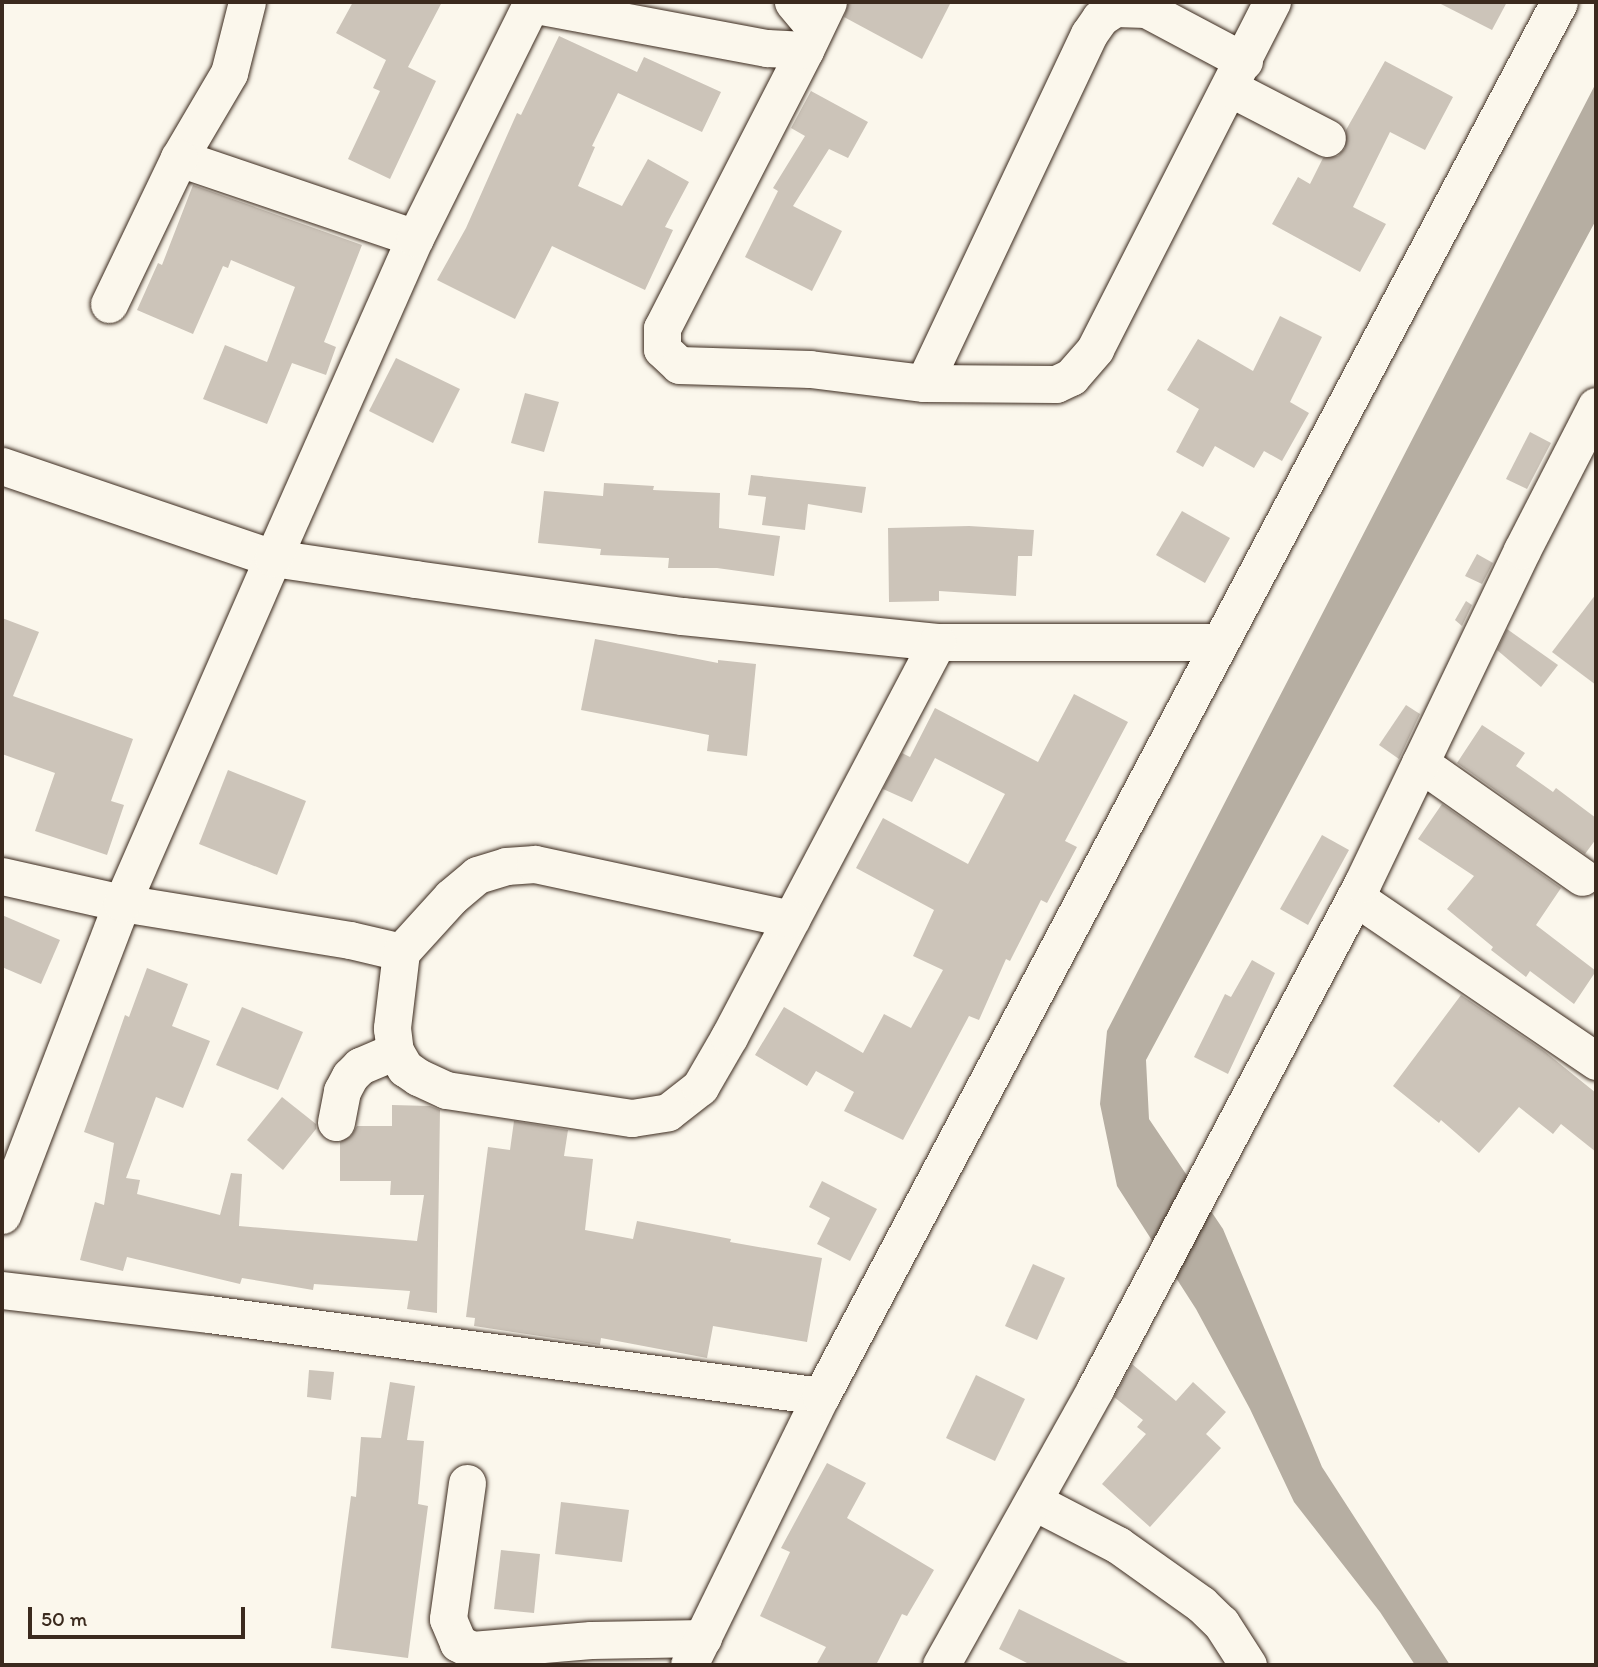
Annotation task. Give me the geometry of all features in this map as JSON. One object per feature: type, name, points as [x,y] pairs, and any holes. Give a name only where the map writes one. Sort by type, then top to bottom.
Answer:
[{"type":"street","points":[[109,304],[179,158],[229,73],[247,2]]},
{"type":"street","points":[[810,20],[662,328],[662,349],[679,365],[810,369],[924,383],[1056,384],[1084,364],[1095,349],[1272,2]]},
{"type":"street","points":[[467,1483],[448,1619],[458,1643],[471,1650],[591,1640],[696,1651],[821,1396],[1559,2]]},
{"type":"street","points":[[2,1215],[122,903],[415,238],[530,3],[767,48],[810,20]]},
{"type":"street","points":[[924,383],[1089,34],[1100,18],[1115,8],[1146,9],[1327,138]]},
{"type":"street","points":[[179,158],[415,238]]},
{"type":"street","points":[[941,1665],[1153,1281],[1355,897],[1522,550],[1596,406]]},
{"type":"street","points":[[2,466],[273,558],[682,616],[937,642],[1220,642]]},
{"type":"street","points":[[791,919],[535,864],[506,866],[477,875],[451,897],[401,952],[392,1028],[395,1051],[405,1068],[446,1090],[632,1118],[668,1112],[700,1087],[791,919],[937,642]]},
{"type":"street","points":[[1420,763],[1582,877]]},
{"type":"street","points":[[2,876],[122,903],[350,940],[401,952]]},
{"type":"street","points":[[1355,897],[1596,1061]]},
{"type":"street","points":[[336,1122],[342,1091],[350,1076],[360,1066],[395,1051]]},
{"type":"street","points":[[2,1290],[209,1314],[821,1396]]},
{"type":"street","points":[[1033,1501],[1118,1545],[1201,1604],[1221,1623],[1248,1665]]},
{"type":"shaded area","points":[[1596,83],[1596,220],[1146,1060],[1149,1119],[1223,1229],[1322,1467],[1450,1665],[1415,1665],[1380,1612],[1294,1502],[1250,1409],[1196,1309],[1117,1186],[1100,1104],[1107,1031]]},
{"type":"building","points":[[353,2],[442,2],[408,67],[436,81],[390,179],[348,159],[380,91],[373,88],[386,60],[336,33]]},
{"type":"building","points":[[849,2],[951,2],[922,59],[844,17]]},
{"type":"building","points":[[1437,2],[1507,2],[1492,30]]},
{"type":"building","points":[[559,36],[637,72],[644,57],[721,92],[702,132],[618,93],[592,146],[595,147],[578,186],[622,206],[648,159],[689,182],[665,227],[673,230],[645,290],[552,246],[515,319],[437,280],[466,228],[517,113],[521,115]]},
{"type":"building","points":[[1385,61],[1453,97],[1425,150],[1390,132],[1353,207],[1386,224],[1360,272],[1272,224],[1298,177],[1310,184],[1323,158],[1338,156],[1345,148],[1346,130]]},
{"type":"building","points":[[811,91],[868,122],[848,158],[829,149],[793,206],[842,231],[812,291],[745,257],[778,191],[773,188],[805,136],[791,128]]},
{"type":"building","points":[[193,185],[362,245],[324,342],[336,347],[326,375],[292,363],[267,424],[203,399],[225,345],[267,362],[295,287],[231,260],[228,268],[223,266],[193,334],[137,310],[158,263],[162,265]]},
{"type":"building","points":[[1280,316],[1322,337],[1290,402],[1309,413],[1282,461],[1264,451],[1254,468],[1215,446],[1203,467],[1176,452],[1199,409],[1167,390],[1198,339],[1253,371]]},
{"type":"building","points":[[396,358],[460,389],[433,443],[369,411]]},
{"type":"building","points":[[525,393],[559,402],[544,452],[511,443]]},
{"type":"building","points":[[1530,432],[1551,443],[1527,489],[1506,479]]},
{"type":"building","points":[[751,475],[866,487],[862,513],[808,504],[805,530],[762,525],[766,497],[748,495]]},
{"type":"building","points":[[604,483],[654,486],[653,490],[720,493],[719,528],[780,536],[774,576],[717,568],[668,568],[669,558],[600,555],[601,549],[538,543],[544,491],[603,496]]},
{"type":"building","points":[[1182,511],[1230,538],[1205,583],[1156,555]]},
{"type":"building","points":[[969,526],[1034,530],[1032,556],[1018,556],[1016,596],[939,591],[939,601],[889,602],[888,528]]},
{"type":"building","points":[[1477,554],[1493,563],[1482,584],[1465,576]]},
{"type":"building","points":[[1596,594],[1596,685],[1552,652]]},
{"type":"building","points":[[1466,601],[1472,605],[1462,626],[1455,620]]},
{"type":"building","points":[[2,618],[39,632],[13,696],[133,739],[111,801],[124,805],[107,855],[35,831],[55,773],[2,754]]},
{"type":"building","points":[[1507,629],[1558,665],[1541,687],[1497,650]]},
{"type":"building","points":[[595,639],[718,663],[718,660],[756,664],[747,756],[707,751],[709,735],[581,710]]},
{"type":"building","points":[[1074,694],[1128,722],[1065,841],[1077,847],[1047,903],[1041,900],[1010,961],[1006,959],[979,1020],[969,1016],[903,1140],[844,1111],[854,1092],[816,1071],[807,1086],[755,1055],[784,1007],[863,1053],[884,1014],[911,1028],[943,970],[913,956],[934,910],[856,868],[883,818],[968,864],[1005,794],[935,758],[912,802],[883,789],[902,753],[910,757],[935,708],[1038,762]]},
{"type":"building","points":[[1406,705],[1420,714],[1399,759],[1379,745]]},
{"type":"building","points":[[1482,725],[1525,753],[1516,766],[1553,792],[1556,788],[1596,818],[1596,839],[1585,854],[1457,763]]},
{"type":"building","points":[[228,770],[306,801],[277,875],[199,844]]},
{"type":"building","points":[[1442,804],[1561,888],[1536,925],[1596,971],[1574,1004],[1530,971],[1526,977],[1491,950],[1493,947],[1447,909],[1474,876],[1418,839]]},
{"type":"building","points":[[1322,835],[1349,850],[1308,925],[1280,909]]},
{"type":"building","points":[[2,915],[60,940],[41,984],[2,967]]},
{"type":"building","points":[[1252,960],[1275,973],[1228,1074],[1194,1057],[1225,994],[1231,997]]},
{"type":"building","points":[[147,968],[188,984],[172,1026],[210,1041],[183,1108],[156,1097],[126,1178],[140,1180],[137,1194],[220,1215],[231,1173],[242,1174],[239,1226],[417,1241],[424,1195],[390,1195],[391,1181],[340,1181],[340,1142],[351,1136],[357,1126],[392,1126],[392,1105],[430,1106],[440,1110],[437,1313],[407,1309],[410,1291],[314,1284],[313,1290],[242,1278],[240,1284],[127,1257],[123,1271],[80,1260],[95,1202],[104,1205],[114,1143],[84,1132],[125,1015],[129,1017]]},
{"type":"building","points":[[1461,995],[1544,1051],[1596,1093],[1596,1152],[1561,1124],[1553,1134],[1519,1107],[1479,1153],[1441,1120],[1439,1123],[1393,1086]]},
{"type":"building","points":[[242,1007],[303,1032],[278,1090],[216,1065]]},
{"type":"building","points":[[282,1097],[316,1124],[316,1129],[283,1170],[247,1140]]},
{"type":"building","points":[[514,1121],[568,1130],[564,1156],[593,1159],[585,1230],[633,1239],[637,1221],[731,1239],[730,1242],[822,1258],[807,1342],[713,1326],[707,1358],[601,1338],[600,1345],[474,1326],[475,1318],[466,1317],[488,1147],[510,1150]]},
{"type":"building","points":[[822,1181],[877,1209],[850,1261],[817,1244],[830,1218],[809,1207]]},
{"type":"building","points":[[1033,1264],[1065,1278],[1037,1340],[1005,1326]]},
{"type":"building","points":[[1132,1364],[1176,1401],[1193,1382],[1226,1412],[1206,1434],[1221,1448],[1150,1527],[1102,1484],[1146,1434],[1137,1427],[1143,1420],[1114,1397]]},
{"type":"building","points":[[309,1370],[334,1372],[331,1400],[307,1397]]},
{"type":"building","points":[[976,1375],[1025,1399],[995,1461],[946,1438]]},
{"type":"building","points":[[390,1382],[415,1386],[407,1440],[424,1441],[418,1504],[428,1506],[408,1658],[331,1648],[351,1496],[356,1497],[361,1437],[381,1438]]},
{"type":"building","points":[[827,1463],[866,1483],[847,1518],[934,1570],[907,1616],[902,1614],[876,1665],[816,1665],[826,1647],[760,1616],[790,1552],[781,1548]]},
{"type":"building","points":[[561,1502],[629,1510],[622,1562],[555,1554]]},
{"type":"building","points":[[501,1550],[540,1554],[534,1613],[494,1609]]},
{"type":"building","points":[[1019,1609],[1132,1665],[1031,1665],[999,1649]]}]
